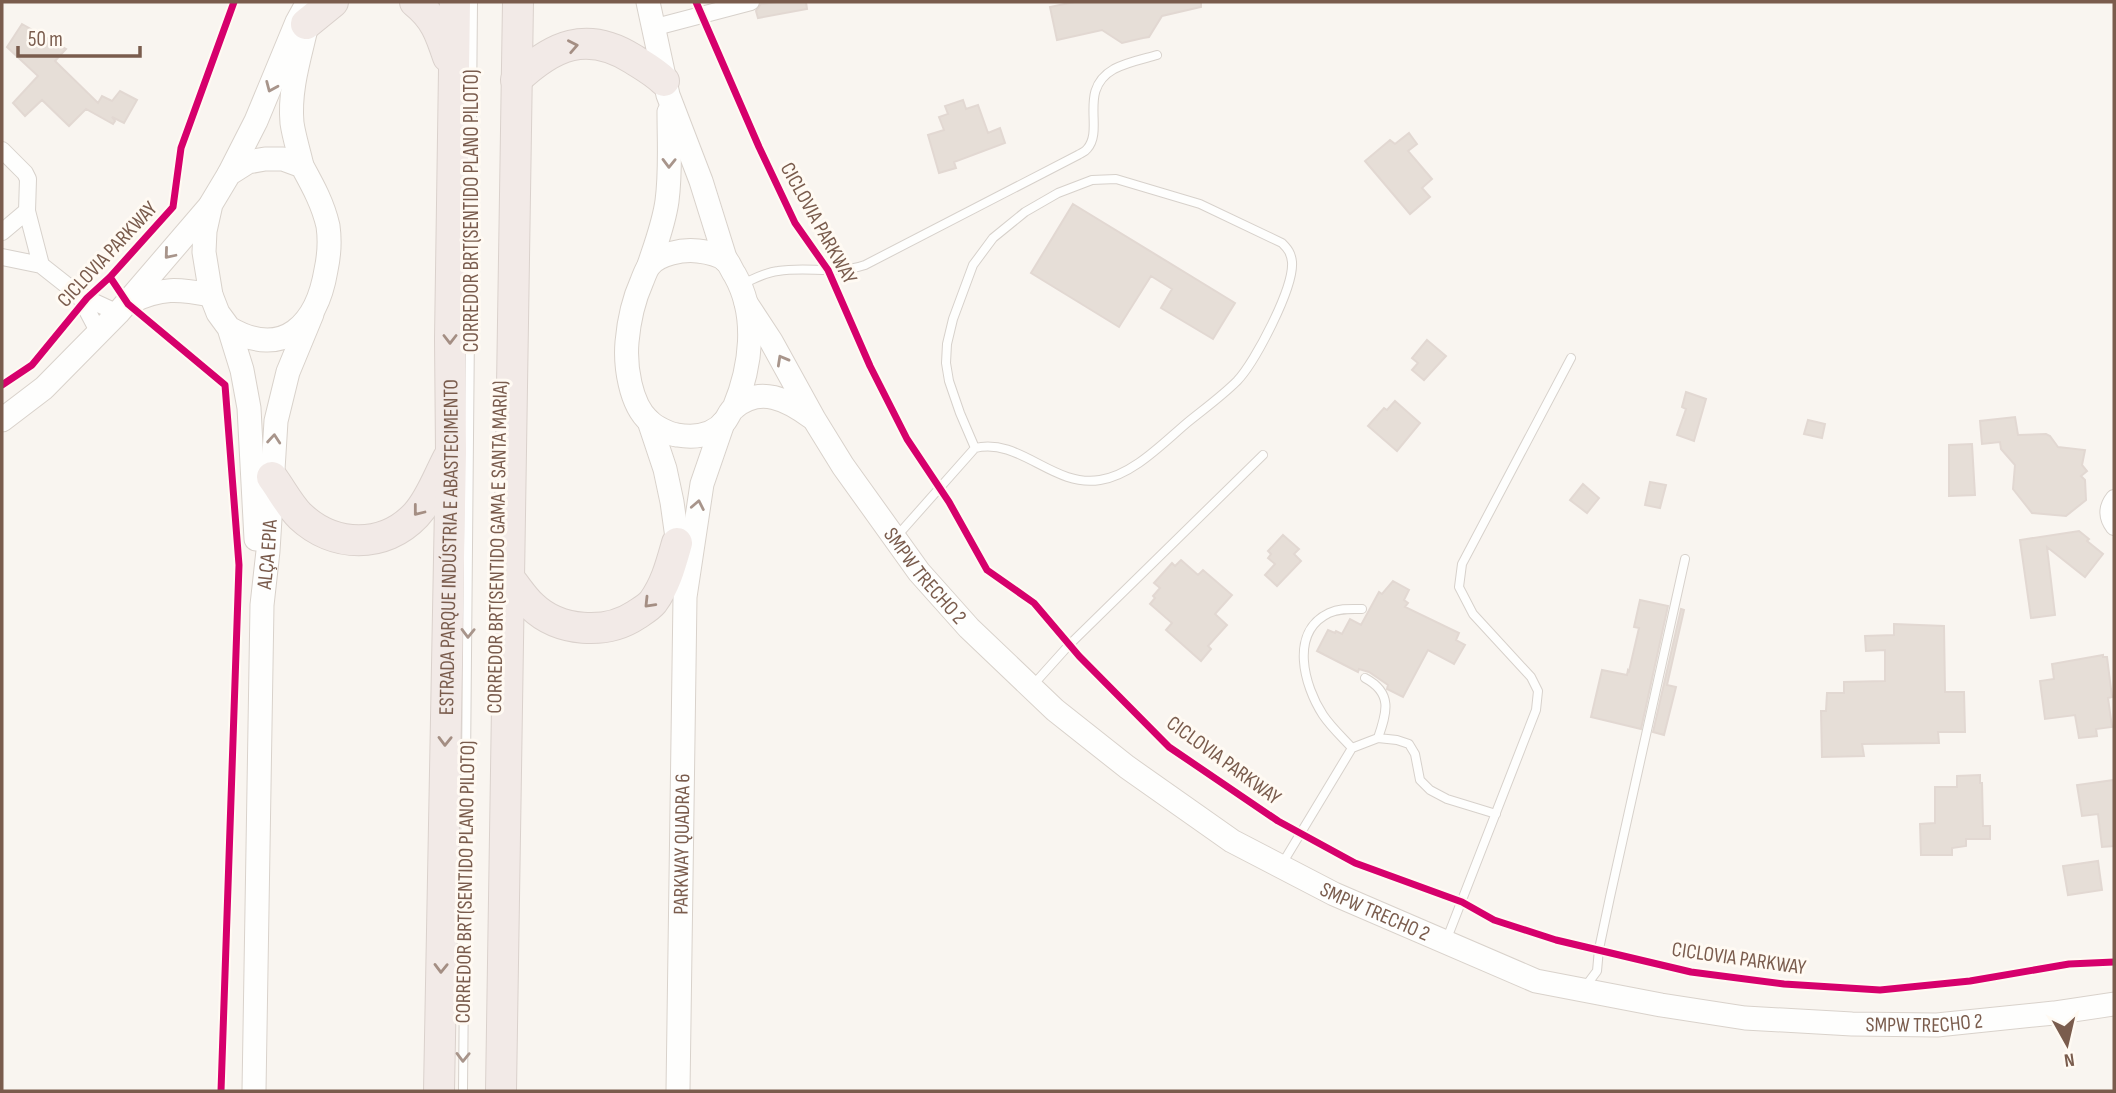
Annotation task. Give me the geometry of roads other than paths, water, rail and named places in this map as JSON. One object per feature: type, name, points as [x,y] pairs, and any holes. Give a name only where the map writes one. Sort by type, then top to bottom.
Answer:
[{"type":"highway","points":[[308,9],[333,2]]},
{"type":"highway","points":[[415,2],[426,11],[438,28],[455,75]]},
{"type":"highway","name":"ESTRADA PARQUE INDÚSTRIA E ABASTECIMENTO","points":[[439,1091],[451,452],[455,2]]},
{"type":"highway","points":[[501,1091],[518,2]]},
{"type":"highway","points":[[516,79],[548,53],[568,45],[589,43],[617,49],[657,75],[666,88]]},
{"type":"highway","points":[[272,477],[299,514],[315,528],[335,537],[361,541],[382,538],[402,528],[418,513],[451,452]]},
{"type":"highway","points":[[508,577],[532,607],[547,617],[568,626],[599,629],[625,622],[651,605],[666,581],[677,542]]},
{"type":"street","points":[[648,2],[666,88],[701,181],[726,261],[814,419]]},
{"type":"street","points":[[652,28],[751,2]]},
{"type":"street","points":[[211,204],[204,252],[211,295],[218,313],[229,328],[245,337],[266,341],[296,332],[312,314],[324,285],[328,258],[328,228],[319,196],[302,166],[292,124],[295,75],[308,9]]},
{"type":"street","points":[[2,420],[44,388],[123,309],[211,204],[256,121],[297,22],[308,9]]},
{"type":"street","points":[[666,88],[670,171],[667,201],[662,228],[632,305],[626,354],[630,383],[637,402],[649,421],[672,434],[691,438],[709,434],[750,399],[762,396],[791,402],[814,419]]},
{"type":"street","points":[[2,150],[28,179],[27,211],[41,265]]},
{"type":"street","points":[[229,174],[248,162],[265,159],[283,159],[302,166]]},
{"type":"street","points":[[2,232],[27,211]]},
{"type":"street","points":[[649,265],[668,255],[689,250],[711,252],[726,261]]},
{"type":"street","points":[[2,257],[41,265],[79,295],[123,309],[156,291],[170,289],[211,295]]},
{"type":"street","points":[[728,416],[742,388],[747,369],[750,332],[743,294]]},
{"type":"street","points":[[79,295],[99,333]]},
{"type":"street","name":"ALÇA EPIA","points":[[262,605],[276,421],[288,372],[312,314]]},
{"type":"street","name":"ALÇA EPIA","points":[[229,328],[242,370],[249,408],[262,605]]},
{"type":"street","name":"PARKWAY QUADRA 6","points":[[678,1091],[685,597],[702,484],[728,416]]},
{"type":"street","name":"SMPW TRECHO 2","points":[[814,419],[843,466],[919,572],[969,628],[1055,710],[1128,767],[1232,841],[1334,894],[1536,981],[1745,1018],[1937,1026],[2114,1004]]},
{"type":"street","name":"PARKWAY QUADRA 6","points":[[649,421],[672,502],[685,597]]},
{"type":"street","points":[[2114,498],[2108,509],[2108,516],[2114,527]]},
{"type":"street","points":[[254,1091],[262,605]]},
{"type":"lane","name":"CORREDOR BRT(SENTIDO PLANO PILOTO)","points":[[463,1091],[473,2]]},
{"type":"lane","points":[[743,294],[767,273],[779,270],[844,271],[865,265],[1078,155],[1088,148],[1092,136],[1095,89],[1103,77],[1116,67],[1157,55]]},
{"type":"lane","points":[[895,539],[975,448],[998,446],[1075,481],[1100,480],[1120,474],[1140,461],[1237,381],[1255,357],[1285,292],[1291,271],[1289,251],[1282,243],[1200,204],[1116,179],[1092,180],[1058,193],[1026,212],[993,237],[974,265],[953,319],[947,344],[949,381],[975,448]]},
{"type":"lane","points":[[1446,942],[1536,710],[1538,691],[1531,677],[1473,614],[1459,587],[1462,564],[1571,358]]},
{"type":"lane","points":[[1031,687],[1079,635],[1263,455]]},
{"type":"lane","points":[[1582,991],[1597,971],[1610,897],[1685,559]]},
{"type":"lane","points":[[1352,748],[1333,728],[1312,696],[1303,652],[1308,635],[1322,618],[1343,609],[1362,609]]},
{"type":"lane","points":[[1365,678],[1378,685],[1384,696],[1386,709],[1378,738]]},
{"type":"lane","points":[[1280,866],[1352,748],[1378,738],[1409,744],[1415,754],[1420,780],[1430,790],[1447,799],[1496,814]]}]
